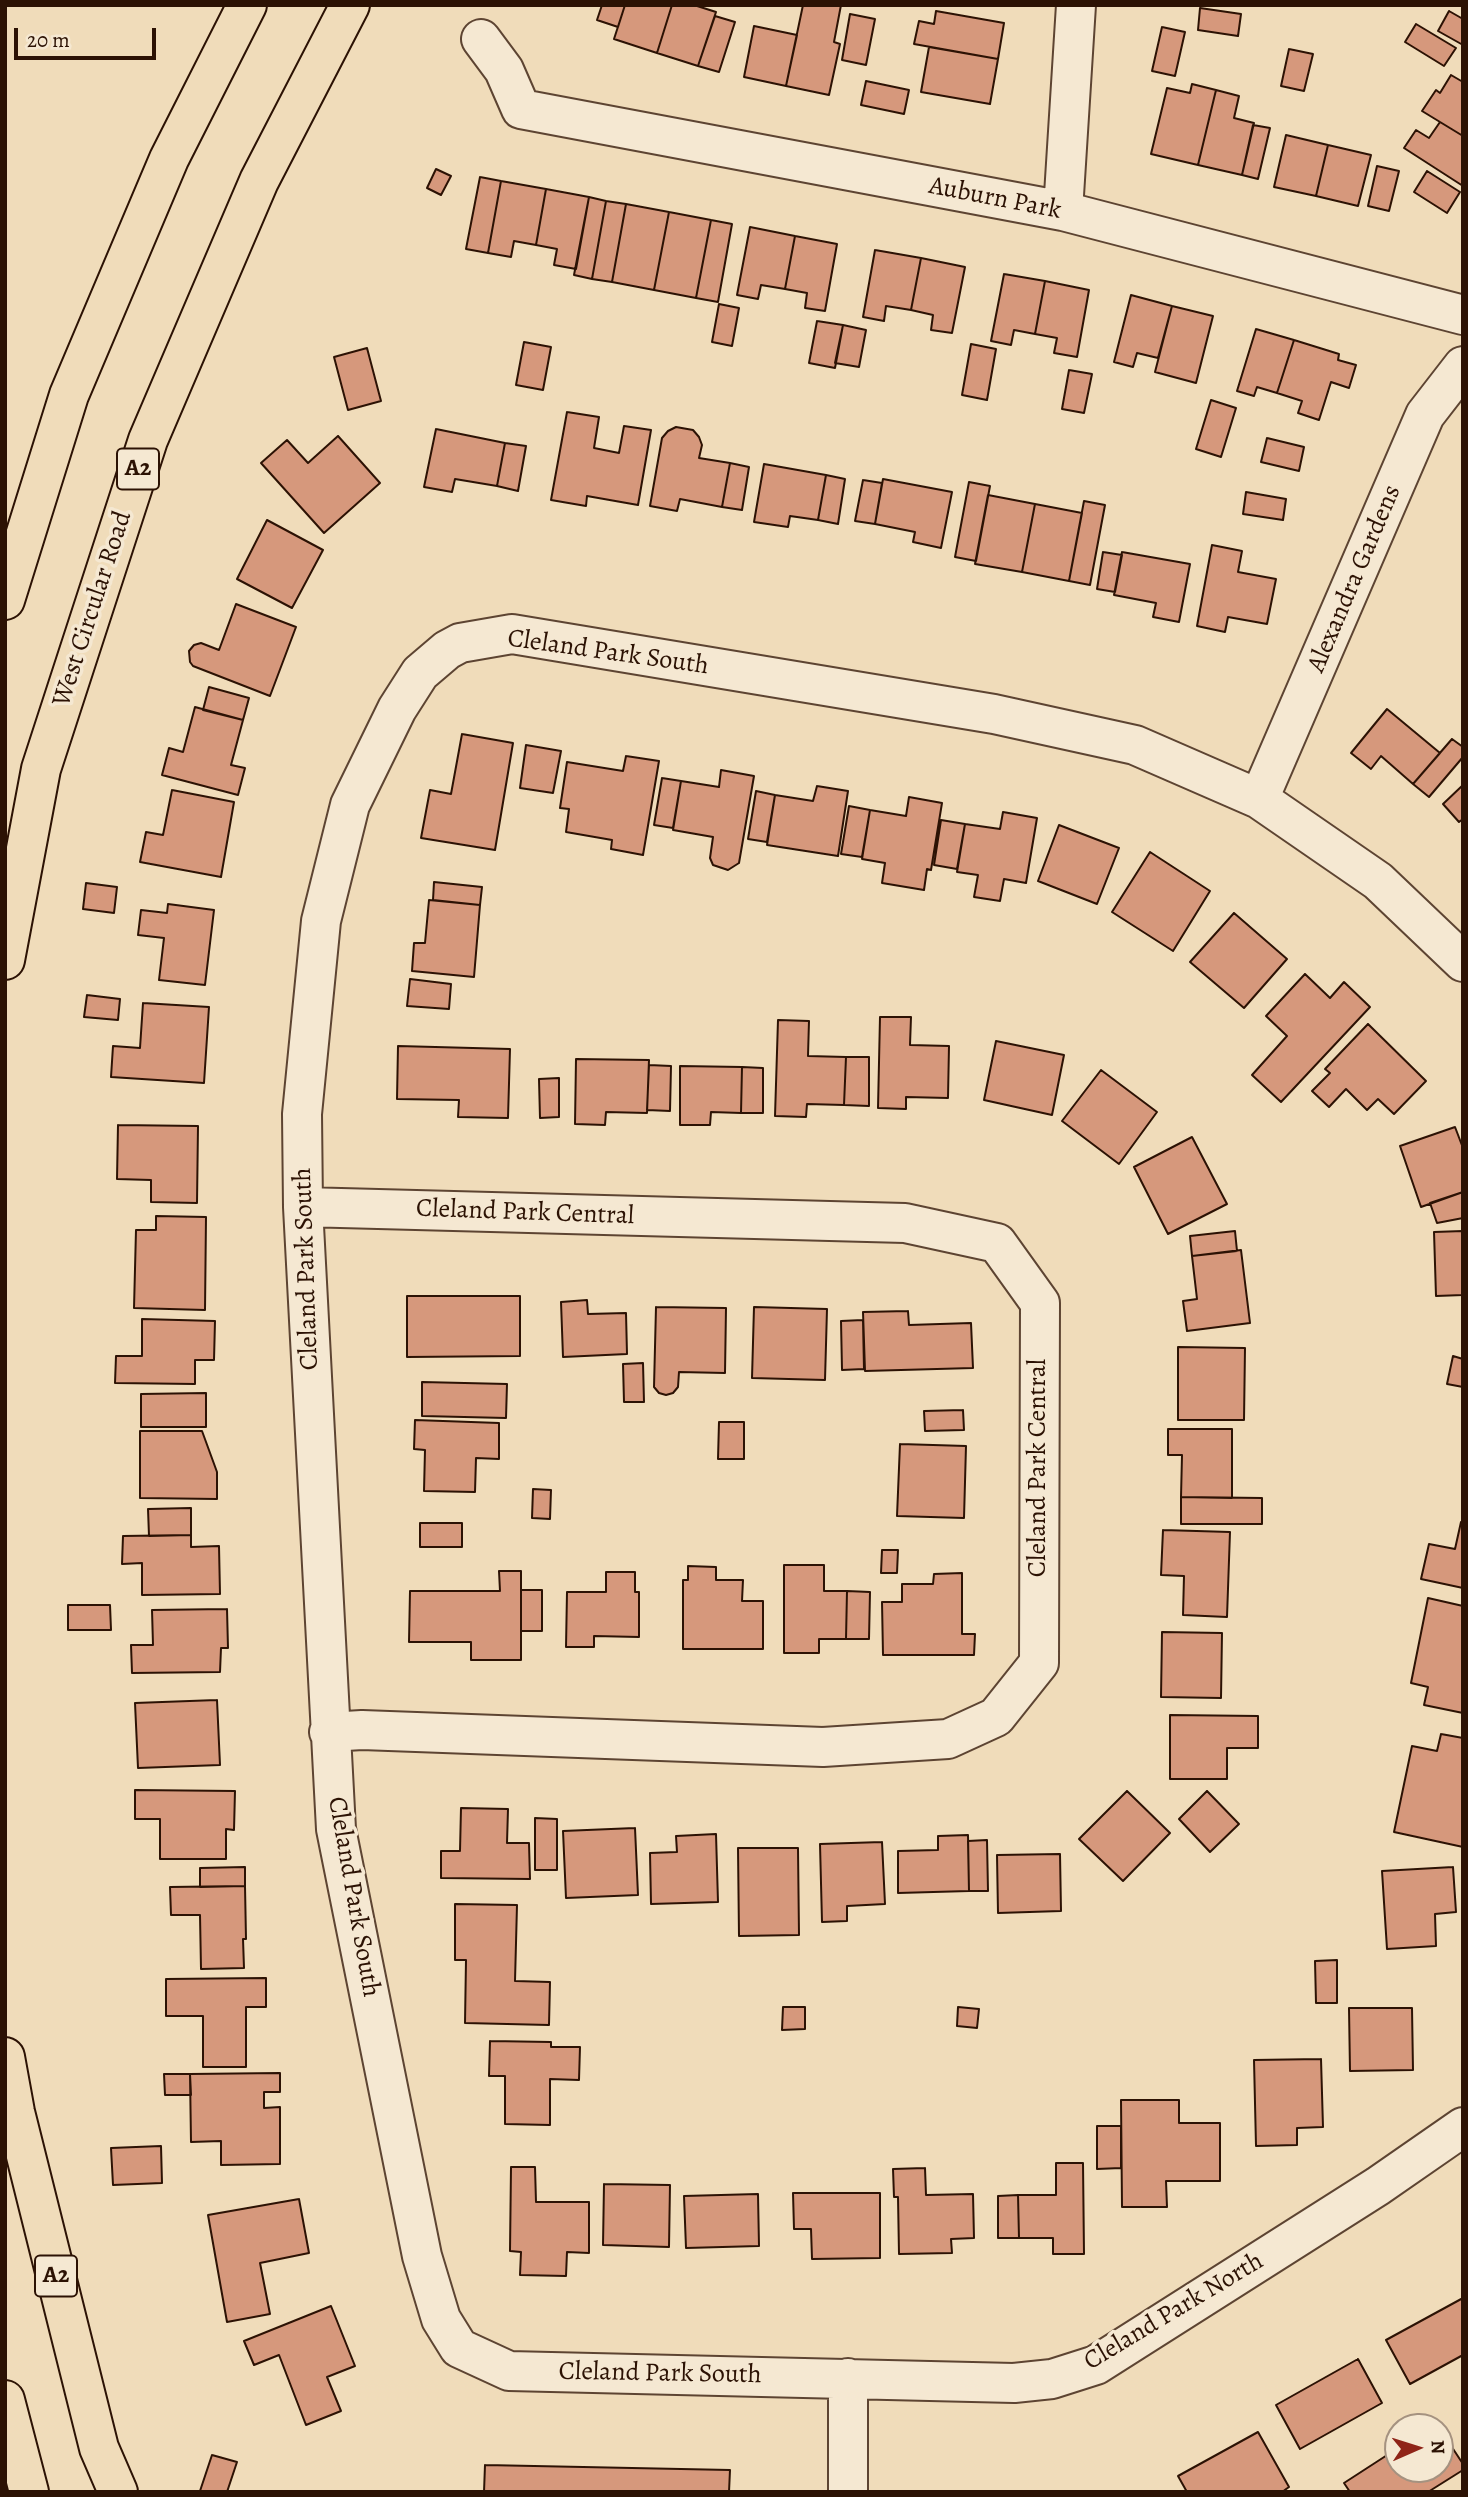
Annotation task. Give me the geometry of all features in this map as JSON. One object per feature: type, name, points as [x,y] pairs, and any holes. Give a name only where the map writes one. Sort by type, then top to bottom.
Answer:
[{"type":"highway","points":[[5,600],[69,395],[169,159],[247,5]]},
{"type":"highway","name":"West Circular Road","points":[[5,960],[41,769],[148,440],[259,181],[350,5]]},
{"type":"highway","name":"A2","points":[[5,2057],[15,2112],[96,2435],[118,2492]]},
{"type":"highway","points":[[5,2400],[29,2492]]},
{"type":"street","points":[[1063,211],[1076,5]]},
{"type":"street","name":"Auburn Park","points":[[481,39],[504,69],[521,109],[1063,211],[1463,316]]},
{"type":"street","name":"Alexandra Gardens","points":[[1259,799],[1425,415],[1463,366]]},
{"type":"street","name":"Cleland Park South","points":[[848,2378],[509,2371],[459,2348],[441,2319],[422,2256],[336,1829],[329,1732],[303,1207],[302,1114],[321,921],[349,806],[397,709],[420,673],[447,650],[460,643],[512,634],[994,714],[1135,745],[1259,799]]},
{"type":"street","points":[[1259,799],[1378,881],[1463,962]]},
{"type":"street","name":"Cleland Park Central","points":[[303,1207],[905,1223],[997,1242],[1040,1303],[1039,1663],[996,1717],[948,1740],[823,1747],[362,1730],[329,1732]]},
{"type":"street","name":"Cleland Park North","points":[[848,2378],[1014,2383],[1052,2379],[1096,2365],[1378,2186],[1463,2127]]},
{"type":"street","points":[[848,2378],[848,2492]]},
{"type":"building","points":[[602,5],[625,5],[618,27],[597,20]]},
{"type":"building","points":[[625,5],[672,5],[657,53],[614,39]]},
{"type":"building","points":[[672,5],[694,5],[716,12],[698,66],[657,53]]},
{"type":"building","points":[[803,5],[841,5],[834,42],[840,44],[829,95],[786,86]]},
{"type":"building","points":[[1200,8],[1241,14],[1238,36],[1198,30]]},
{"type":"building","points":[[936,11],[1004,23],[998,59],[914,44],[919,21],[934,24]]},
{"type":"building","points":[[1449,11],[1463,19],[1463,45],[1438,31]]},
{"type":"building","points":[[850,14],[875,19],[866,65],[842,60]]},
{"type":"building","points":[[715,16],[735,22],[719,72],[698,66]]},
{"type":"building","points":[[1416,24],[1456,48],[1444,66],[1405,42]]},
{"type":"building","points":[[754,26],[797,35],[786,86],[744,77]]},
{"type":"building","points":[[1162,27],[1185,32],[1175,76],[1152,71]]},
{"type":"building","points":[[929,47],[998,59],[990,104],[921,92]]},
{"type":"building","points":[[1289,49],[1313,54],[1304,91],[1281,86]]},
{"type":"building","points":[[1451,75],[1463,82],[1463,136],[1422,111],[1436,90],[1440,93]]},
{"type":"building","points":[[866,81],[909,90],[904,114],[861,105]]},
{"type":"building","points":[[1192,84],[1216,90],[1198,165],[1151,154],[1167,88],[1190,93]]},
{"type":"building","points":[[1216,90],[1239,96],[1234,118],[1254,123],[1242,175],[1198,165]]},
{"type":"building","points":[[1440,122],[1463,136],[1463,186],[1404,148],[1416,130],[1429,138]]},
{"type":"building","points":[[1253,125],[1270,128],[1258,179],[1242,175]]},
{"type":"building","points":[[1286,135],[1328,145],[1316,196],[1274,187]]},
{"type":"building","points":[[1328,145],[1371,155],[1358,206],[1316,196]]},
{"type":"building","points":[[1377,166],[1399,171],[1389,211],[1368,206]]},
{"type":"building","points":[[436,169],[451,176],[441,195],[427,188]]},
{"type":"building","points":[[1427,171],[1460,192],[1447,213],[1414,192]]},
{"type":"building","points":[[480,177],[501,181],[488,253],[466,249]]},
{"type":"building","points":[[501,181],[546,189],[536,245],[514,241],[511,257],[488,253]]},
{"type":"building","points":[[546,189],[589,197],[576,269],[554,265],[557,249],[536,245]]},
{"type":"building","points":[[589,197],[606,201],[592,279],[574,275]]},
{"type":"building","points":[[606,201],[626,204],[612,282],[592,279]]},
{"type":"building","points":[[626,204],[669,212],[654,290],[612,282]]},
{"type":"building","points":[[669,212],[711,220],[696,298],[654,290]]},
{"type":"building","points":[[711,220],[732,224],[718,302],[696,298]]},
{"type":"building","points":[[750,227],[795,236],[785,289],[761,285],[758,299],[737,295]]},
{"type":"building","points":[[795,236],[837,244],[825,311],[805,308],[807,293],[785,289]]},
{"type":"building","points":[[875,250],[921,258],[911,310],[886,306],[884,321],[863,317]]},
{"type":"building","points":[[921,258],[965,267],[952,333],[931,330],[933,315],[911,310]]},
{"type":"building","points":[[1004,274],[1045,281],[1035,334],[1014,330],[1011,345],[991,341]]},
{"type":"building","points":[[1045,281],[1089,290],[1077,357],[1054,353],[1057,338],[1035,334]]},
{"type":"building","points":[[1131,295],[1172,306],[1158,358],[1137,353],[1133,367],[1114,362]]},
{"type":"building","points":[[719,304],[739,308],[732,346],[712,342]]},
{"type":"building","points":[[1172,306],[1213,316],[1196,383],[1155,372]]},
{"type":"building","points":[[817,321],[843,325],[835,368],[809,363]]},
{"type":"building","points":[[843,325],[866,330],[859,367],[835,363]]},
{"type":"building","points":[[1256,329],[1294,340],[1277,393],[1257,387],[1254,396],[1237,391]]},
{"type":"building","points":[[1294,340],[1339,354],[1338,360],[1356,365],[1349,388],[1331,382],[1319,420],[1298,413],[1302,401],[1277,393]]},
{"type":"building","points":[[524,342],[551,347],[543,390],[516,385]]},
{"type":"building","points":[[971,344],[996,349],[987,400],[962,395]]},
{"type":"building","points":[[367,348],[381,401],[348,410],[334,357]]},
{"type":"building","points":[[1069,370],[1092,374],[1084,413],[1062,409]]},
{"type":"building","points":[[1211,400],[1236,408],[1221,457],[1196,449]]},
{"type":"building","points":[[567,412],[599,417],[594,448],[619,453],[624,426],[651,430],[638,505],[587,496],[586,506],[551,500]]},
{"type":"building","points":[[676,427],[693,430],[699,437],[702,445],[699,458],[730,463],[722,507],[680,499],[677,511],[650,506],[662,438]]},
{"type":"building","points":[[436,429],[505,443],[497,486],[455,479],[452,492],[424,487]]},
{"type":"building","points":[[338,436],[380,483],[324,533],[261,463],[287,440],[308,463]]},
{"type":"building","points":[[1267,438],[1304,447],[1299,471],[1261,462]]},
{"type":"building","points":[[505,443],[526,446],[518,491],[497,486]]},
{"type":"building","points":[[730,463],[749,467],[742,510],[722,507]]},
{"type":"building","points":[[764,464],[826,475],[818,520],[790,516],[788,527],[754,522]]},
{"type":"building","points":[[826,475],[845,479],[838,524],[818,520]]},
{"type":"building","points":[[883,479],[952,492],[941,548],[913,542],[915,532],[875,524]]},
{"type":"building","points":[[863,480],[882,483],[875,524],[855,521]]},
{"type":"building","points":[[969,482],[990,486],[976,561],[955,557]]},
{"type":"building","points":[[1246,492],[1286,499],[1283,520],[1243,514]]},
{"type":"building","points":[[988,495],[1035,504],[1022,572],[975,564]]},
{"type":"building","points":[[1084,501],[1105,505],[1090,585],[1069,581]]},
{"type":"building","points":[[1035,504],[1082,513],[1069,581],[1022,572]]},
{"type":"building","points":[[267,520],[323,550],[292,608],[237,579]]},
{"type":"building","points":[[1212,545],[1242,551],[1238,572],[1276,579],[1267,624],[1228,617],[1225,632],[1197,626]]},
{"type":"building","points":[[1103,552],[1122,555],[1115,592],[1097,589]]},
{"type":"building","points":[[1122,552],[1190,564],[1179,622],[1153,617],[1156,603],[1114,595]]},
{"type":"building","points":[[236,604],[296,627],[270,696],[193,666],[190,662],[189,651],[194,645],[201,643],[219,650]]},
{"type":"building","points":[[209,687],[249,698],[243,720],[203,710]]},
{"type":"building","points":[[195,707],[243,720],[231,765],[245,768],[238,795],[162,775],[169,748],[183,752]]},
{"type":"building","points":[[1387,709],[1440,753],[1413,784],[1381,756],[1371,769],[1351,753]]},
{"type":"building","points":[[462,734],[513,743],[495,850],[421,838],[430,790],[451,794]]},
{"type":"building","points":[[1452,739],[1463,747],[1463,757],[1429,797],[1413,784]]},
{"type":"building","points":[[526,745],[561,751],[553,793],[520,788]]},
{"type":"building","points":[[626,756],[659,761],[643,855],[611,849],[612,840],[566,832],[569,809],[560,808],[567,762],[623,771]]},
{"type":"building","points":[[721,770],[754,776],[739,863],[728,870],[713,865],[710,858],[713,837],[673,830],[681,781],[719,787]]},
{"type":"building","points":[[662,778],[681,781],[673,828],[654,825]]},
{"type":"building","points":[[1463,785],[1463,819],[1459,822],[1443,804]]},
{"type":"building","points":[[817,786],[848,791],[838,856],[767,845],[775,795],[813,801]]},
{"type":"building","points":[[172,790],[234,802],[221,877],[140,862],[146,832],[163,835]]},
{"type":"building","points":[[756,791],[775,795],[767,842],[748,839]]},
{"type":"building","points":[[909,797],[942,803],[931,870],[927,869],[924,890],[882,883],[885,863],[862,859],[870,810],[906,816]]},
{"type":"building","points":[[849,806],[870,810],[862,857],[841,854]]},
{"type":"building","points":[[1003,812],[1037,818],[1026,883],[1004,879],[1000,901],[974,897],[978,875],[957,872],[965,824],[1000,829]]},
{"type":"building","points":[[941,820],[965,824],[957,869],[934,865]]},
{"type":"building","points":[[1059,825],[1119,848],[1097,904],[1038,881]]},
{"type":"building","points":[[1150,852],[1210,891],[1173,951],[1112,912]]},
{"type":"building","points":[[434,882],[482,887],[480,905],[433,900]]},
{"type":"building","points":[[86,883],[117,887],[114,913],[83,909]]},
{"type":"building","points":[[429,900],[480,905],[474,977],[412,971],[414,943],[425,943]]},
{"type":"building","points":[[168,904],[214,910],[205,985],[159,980],[164,938],[138,935],[141,910],[167,913]]},
{"type":"building","points":[[1234,913],[1287,959],[1244,1008],[1190,962]]},
{"type":"building","points":[[1305,974],[1330,998],[1344,982],[1370,1007],[1281,1102],[1252,1075],[1287,1036],[1266,1016]]},
{"type":"building","points":[[410,979],[451,984],[449,1009],[407,1006]]},
{"type":"building","points":[[87,995],[120,999],[118,1020],[84,1017]]},
{"type":"building","points":[[143,1003],[209,1007],[204,1083],[111,1077],[113,1046],[140,1048]]},
{"type":"building","points":[[880,1017],[911,1017],[910,1045],[949,1046],[948,1098],[906,1097],[906,1109],[878,1108]]},
{"type":"building","points":[[778,1020],[809,1021],[808,1056],[846,1057],[844,1105],[807,1104],[806,1117],[775,1116]]},
{"type":"building","points":[[1368,1024],[1426,1081],[1394,1114],[1378,1099],[1367,1110],[1346,1089],[1329,1107],[1312,1091],[1330,1073],[1325,1069]]},
{"type":"building","points":[[996,1041],[1064,1055],[1052,1115],[984,1100]]},
{"type":"building","points":[[398,1046],[510,1049],[508,1118],[458,1117],[459,1100],[397,1099]]},
{"type":"building","points":[[846,1057],[869,1057],[869,1106],[844,1105]]},
{"type":"building","points":[[576,1059],[649,1060],[647,1113],[606,1112],[605,1125],[575,1124]]},
{"type":"building","points":[[649,1065],[671,1066],[670,1111],[647,1110]]},
{"type":"building","points":[[680,1066],[742,1067],[741,1113],[711,1112],[710,1125],[680,1125]]},
{"type":"building","points":[[742,1067],[763,1068],[763,1113],[741,1113]]},
{"type":"building","points":[[1101,1070],[1157,1112],[1119,1164],[1062,1121]]},
{"type":"building","points":[[559,1078],[559,1117],[540,1118],[539,1079]]},
{"type":"building","points":[[118,1125],[198,1126],[197,1203],[151,1202],[151,1180],[117,1179]]},
{"type":"building","points":[[1455,1127],[1463,1148],[1463,1192],[1421,1207],[1400,1146]]},
{"type":"building","points":[[1192,1137],[1227,1204],[1168,1234],[1134,1167]]},
{"type":"building","points":[[1463,1192],[1463,1218],[1437,1223],[1430,1203]]},
{"type":"building","points":[[156,1216],[206,1217],[205,1310],[134,1308],[136,1230],[156,1230]]},
{"type":"building","points":[[1235,1231],[1237,1251],[1192,1256],[1190,1236]]},
{"type":"building","points":[[1463,1231],[1463,1295],[1436,1296],[1434,1232]]},
{"type":"building","points":[[1241,1250],[1250,1323],[1187,1331],[1183,1301],[1197,1299],[1192,1256]]},
{"type":"building","points":[[407,1296],[520,1296],[520,1356],[407,1357]]},
{"type":"building","points":[[587,1300],[588,1314],[626,1313],[627,1354],[563,1357],[561,1302]]},
{"type":"building","points":[[656,1307],[726,1308],[725,1373],[679,1372],[678,1387],[673,1393],[659,1393],[654,1387]]},
{"type":"building","points":[[754,1307],[827,1309],[825,1380],[752,1378]]},
{"type":"building","points":[[908,1311],[909,1325],[971,1323],[973,1368],[865,1371],[863,1312]]},
{"type":"building","points":[[142,1319],[215,1321],[214,1360],[195,1360],[195,1384],[115,1383],[116,1356],[142,1356]]},
{"type":"building","points":[[863,1320],[864,1369],[842,1370],[841,1321]]},
{"type":"building","points":[[1178,1347],[1245,1348],[1244,1420],[1178,1420]]},
{"type":"building","points":[[1453,1356],[1463,1359],[1463,1387],[1447,1384]]},
{"type":"building","points":[[643,1363],[644,1402],[624,1402],[623,1364]]},
{"type":"building","points":[[422,1382],[507,1384],[506,1418],[422,1416]]},
{"type":"building","points":[[206,1393],[206,1427],[141,1427],[141,1394]]},
{"type":"building","points":[[963,1410],[964,1430],[925,1431],[924,1411]]},
{"type":"building","points":[[415,1420],[499,1423],[499,1459],[476,1458],[475,1492],[424,1491],[425,1450],[414,1449]]},
{"type":"building","points":[[719,1422],[744,1422],[744,1459],[718,1459]]},
{"type":"building","points":[[1168,1429],[1232,1429],[1232,1498],[1181,1497],[1182,1455],[1168,1455]]},
{"type":"building","points":[[140,1431],[202,1431],[217,1472],[217,1499],[140,1498]]},
{"type":"building","points":[[900,1444],[966,1446],[964,1518],[897,1516]]},
{"type":"building","points":[[533,1489],[551,1490],[550,1519],[532,1518]]},
{"type":"building","points":[[1181,1497],[1262,1498],[1262,1524],[1181,1524]]},
{"type":"building","points":[[191,1508],[191,1535],[149,1536],[148,1509]]},
{"type":"building","points":[[1461,1522],[1463,1588],[1421,1579],[1429,1544],[1455,1549]]},
{"type":"building","points":[[420,1523],[462,1523],[462,1547],[420,1547]]},
{"type":"building","points":[[1163,1530],[1230,1532],[1227,1617],[1183,1615],[1184,1576],[1161,1575]]},
{"type":"building","points":[[191,1535],[191,1547],[219,1546],[220,1594],[142,1595],[142,1563],[122,1564],[123,1536]]},
{"type":"building","points":[[882,1550],[898,1550],[897,1573],[881,1573]]},
{"type":"building","points":[[784,1565],[824,1565],[824,1591],[847,1591],[846,1639],[819,1639],[819,1653],[784,1653]]},
{"type":"building","points":[[688,1566],[716,1567],[716,1580],[743,1580],[742,1601],[763,1601],[763,1649],[683,1649],[683,1580],[688,1580]]},
{"type":"building","points":[[499,1571],[521,1571],[521,1660],[471,1660],[471,1642],[409,1642],[410,1591],[500,1591]]},
{"type":"building","points":[[606,1572],[635,1572],[635,1592],[639,1592],[639,1637],[594,1636],[594,1647],[566,1647],[567,1592],[606,1592]]},
{"type":"building","points":[[962,1573],[962,1634],[975,1634],[974,1655],[883,1655],[882,1602],[902,1602],[902,1584],[933,1584],[934,1574]]},
{"type":"building","points":[[521,1590],[542,1590],[542,1631],[521,1631]]},
{"type":"building","points":[[847,1591],[870,1592],[869,1639],[846,1639]]},
{"type":"building","points":[[1428,1598],[1463,1606],[1463,1713],[1424,1705],[1428,1687],[1411,1683]]},
{"type":"building","points":[[68,1605],[110,1605],[111,1630],[68,1630]]},
{"type":"building","points":[[227,1609],[228,1648],[221,1648],[220,1672],[132,1673],[131,1645],[153,1645],[152,1610]]},
{"type":"building","points":[[1162,1632],[1222,1633],[1221,1698],[1161,1697]]},
{"type":"building","points":[[217,1700],[220,1765],[138,1768],[135,1703]]},
{"type":"building","points":[[1170,1715],[1258,1716],[1258,1748],[1227,1748],[1227,1779],[1170,1779]]},
{"type":"building","points":[[1441,1734],[1463,1738],[1463,1847],[1394,1832],[1412,1746],[1437,1751]]},
{"type":"building","points":[[135,1790],[235,1791],[234,1830],[226,1829],[226,1859],[160,1859],[160,1819],[135,1819]]},
{"type":"building","points":[[1127,1791],[1170,1833],[1123,1881],[1079,1839]]},
{"type":"building","points":[[1207,1791],[1239,1824],[1210,1852],[1179,1819]]},
{"type":"building","points":[[461,1808],[508,1809],[507,1843],[529,1843],[530,1879],[441,1878],[441,1851],[460,1851]]},
{"type":"building","points":[[535,1818],[557,1819],[557,1870],[535,1870]]},
{"type":"building","points":[[635,1828],[638,1895],[566,1898],[563,1831]]},
{"type":"building","points":[[716,1834],[718,1902],[651,1904],[650,1853],[677,1852],[676,1836]]},
{"type":"building","points":[[968,1835],[969,1891],[898,1893],[898,1851],[938,1850],[938,1836]]},
{"type":"building","points":[[987,1840],[988,1891],[969,1891],[968,1841]]},
{"type":"building","points":[[882,1842],[885,1904],[847,1906],[847,1921],[822,1922],[820,1844]]},
{"type":"building","points":[[738,1848],[798,1848],[799,1935],[739,1936]]},
{"type":"building","points":[[1060,1854],[1061,1911],[998,1913],[997,1855]]},
{"type":"building","points":[[245,1867],[245,1886],[200,1887],[200,1868]]},
{"type":"building","points":[[1453,1867],[1456,1912],[1435,1914],[1436,1946],[1387,1949],[1382,1871]]},
{"type":"building","points":[[245,1886],[244,1968],[201,1969],[200,1915],[171,1915],[170,1887]]},
{"type":"building","points":[[455,1904],[517,1905],[515,1981],[550,1982],[549,2025],[465,2023],[466,1960],[455,1960]]},
{"type":"building","points":[[1337,1960],[1337,2003],[1316,2003],[1315,1961]]},
{"type":"building","points":[[266,1978],[266,2007],[246,2007],[246,2067],[203,2067],[203,2016],[166,2016],[166,1979]]},
{"type":"building","points":[[783,2007],[805,2007],[805,2029],[782,2030]]},
{"type":"building","points":[[958,2007],[979,2009],[977,2028],[957,2026]]},
{"type":"building","points":[[1349,2008],[1412,2008],[1413,2070],[1350,2071]]},
{"type":"building","points":[[490,2041],[551,2042],[551,2047],[580,2047],[579,2080],[550,2079],[550,2125],[505,2124],[505,2076],[489,2076]]},
{"type":"building","points":[[1321,2059],[1323,2127],[1297,2128],[1297,2145],[1256,2146],[1254,2060]]},
{"type":"building","points":[[280,2073],[280,2092],[264,2092],[264,2108],[280,2107],[280,2164],[221,2165],[221,2141],[191,2142],[190,2074]]},
{"type":"building","points":[[164,2074],[190,2074],[191,2095],[165,2095]]},
{"type":"building","points":[[1121,2100],[1179,2100],[1179,2123],[1220,2123],[1220,2181],[1166,2181],[1167,2207],[1122,2207]]},
{"type":"building","points":[[1097,2126],[1121,2126],[1121,2168],[1097,2169]]},
{"type":"building","points":[[161,2146],[162,2183],[113,2185],[111,2148]]},
{"type":"building","points":[[1056,2163],[1083,2163],[1084,2254],[1053,2254],[1053,2238],[1019,2238],[1018,2195],[1056,2195]]},
{"type":"building","points":[[511,2167],[535,2167],[536,2202],[589,2202],[589,2253],[567,2252],[566,2276],[520,2275],[521,2252],[510,2251]]},
{"type":"building","points":[[925,2168],[926,2195],[973,2194],[974,2238],[951,2239],[952,2253],[899,2254],[898,2197],[894,2197],[893,2169]]},
{"type":"building","points":[[604,2184],[670,2185],[669,2247],[603,2245]]},
{"type":"building","points":[[793,2193],[880,2193],[880,2258],[812,2259],[811,2229],[794,2229]]},
{"type":"building","points":[[758,2194],[759,2246],[686,2248],[684,2196]]},
{"type":"building","points":[[1018,2195],[1019,2238],[998,2238],[998,2196]]},
{"type":"building","points":[[299,2199],[309,2253],[260,2263],[270,2314],[227,2322],[208,2215]]},
{"type":"building","points":[[1463,2298],[1463,2355],[1410,2384],[1386,2340]]},
{"type":"building","points":[[331,2306],[355,2366],[327,2377],[341,2411],[306,2425],[279,2355],[254,2365],[244,2341]]},
{"type":"building","points":[[1358,2359],[1382,2403],[1300,2449],[1276,2405]]},
{"type":"building","points":[[1258,2432],[1289,2487],[1282,2492],[1187,2492],[1178,2476]]},
{"type":"building","points":[[1454,2450],[1463,2464],[1463,2470],[1454,2476]]},
{"type":"building","points":[[212,2455],[237,2462],[227,2492],[200,2491]]},
{"type":"building","points":[[1384,2457],[1384,2483],[1442,2483],[1428,2492],[1350,2492],[1344,2483]]},
{"type":"building","points":[[485,2465],[730,2470],[729,2492],[484,2492]]}]
